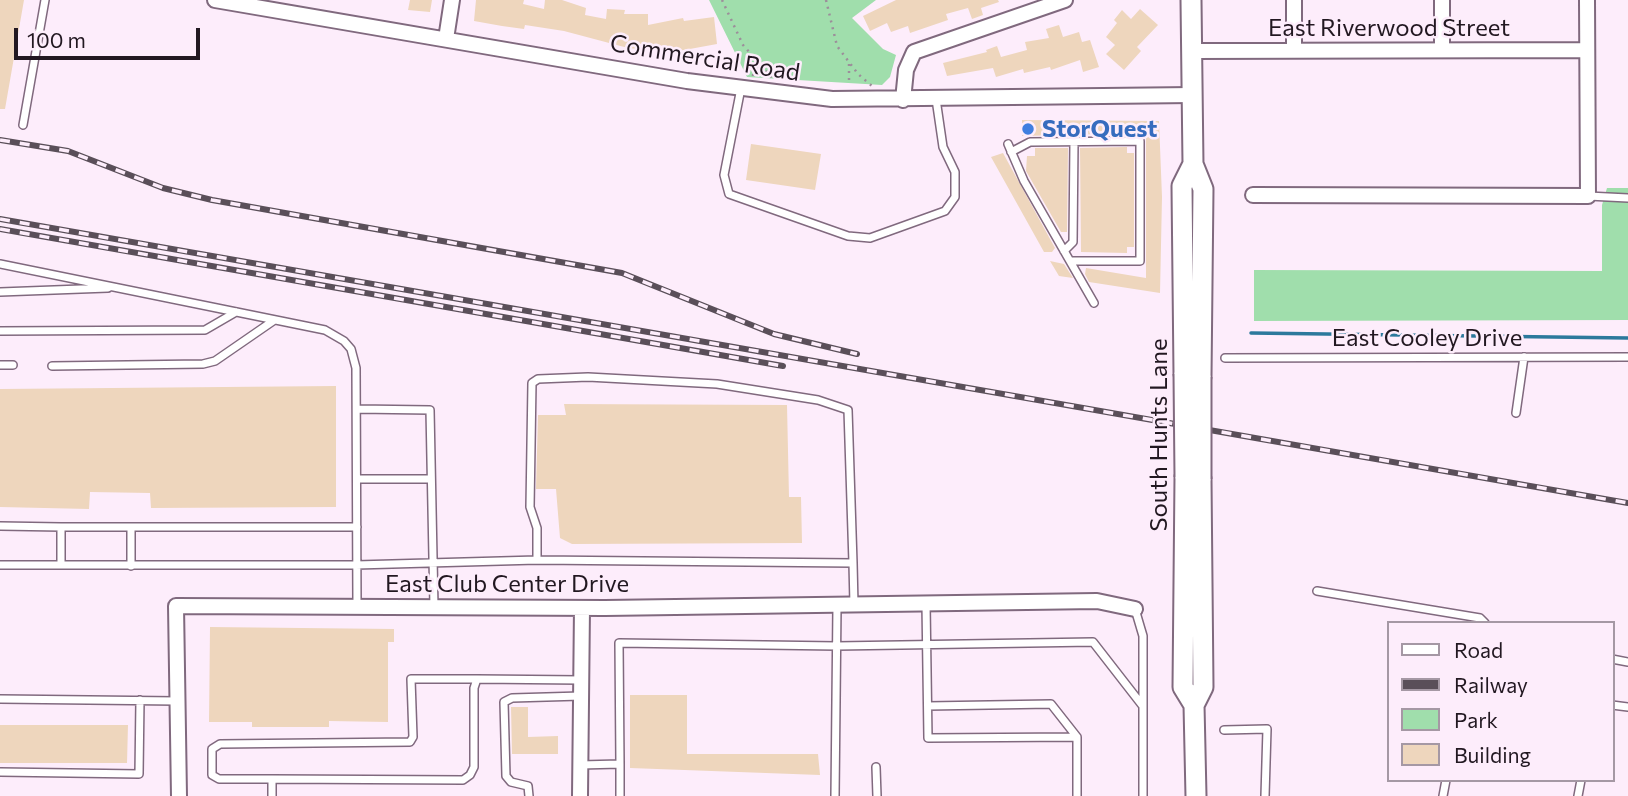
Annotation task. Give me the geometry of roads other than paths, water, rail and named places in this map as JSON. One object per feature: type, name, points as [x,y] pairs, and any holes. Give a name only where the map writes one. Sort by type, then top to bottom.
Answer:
[{"type":"main road","name":"South Hunts Lane","points":[[1191,0],[1193,164],[1182,186],[1192,375],[1193,478],[1183,687],[1194,705],[1196,796]]},
{"type":"street","name":"Commercial Road","points":[[215,0],[740,88],[832,99],[1193,95]]},
{"type":"street","points":[[446,39],[452,0]]},
{"type":"street","points":[[903,100],[908,60],[914,52],[1065,0]]},
{"type":"street","points":[[1294,0],[1294,50]]},
{"type":"street","points":[[1442,0],[1442,50]]},
{"type":"street","points":[[1253,195],[1588,196],[1587,0]]},
{"type":"street","name":"East Riverwood Street","points":[[1191,51],[1587,51]]},
{"type":"street","name":"East Club Center Drive","points":[[177,701],[176,606],[582,608],[1097,601],[1135,609]]},
{"type":"street","points":[[580,796],[582,608]]},
{"type":"street","points":[[177,701],[179,796]]},
{"type":"lane","points":[[23,125],[45,0]]},
{"type":"lane","points":[[740,88],[724,175],[729,194],[848,236],[870,238],[945,211],[956,197],[955,172],[943,147],[936,99]]},
{"type":"lane","points":[[1070,261],[1140,261],[1140,141],[1030,142],[1009,148],[1064,251],[1094,303]]},
{"type":"lane","points":[[1064,251],[1073,243],[1074,142]]},
{"type":"lane","points":[[1588,196],[1628,198]]},
{"type":"lane","points":[[0,264],[325,330],[344,341],[351,349],[356,368],[357,607]]},
{"type":"lane","points":[[0,292],[120,288]]},
{"type":"lane","points":[[0,331],[205,330],[236,312]]},
{"type":"lane","points":[[52,366],[204,364],[225,355],[273,321]]},
{"type":"lane","points":[[1516,412],[1524,357]]},
{"type":"lane","name":"East Cooley Drive","points":[[1225,358],[1628,357]]},
{"type":"lane","points":[[0,365],[13,365]]},
{"type":"lane","points":[[537,560],[537,528],[530,508],[531,383],[538,379],[588,377],[717,384],[818,400],[848,410],[854,605]]},
{"type":"lane","points":[[357,409],[430,410],[434,607]]},
{"type":"lane","points":[[357,479],[431,479]]},
{"type":"lane","points":[[0,526],[357,527]]},
{"type":"lane","points":[[61,527],[61,565]]},
{"type":"lane","points":[[131,528],[131,566]]},
{"type":"lane","points":[[0,565],[356,565],[537,560],[853,563]]},
{"type":"lane","points":[[1317,591],[1479,618],[1483,621]]},
{"type":"lane","points":[[926,604],[928,738],[1077,737]]},
{"type":"lane","points":[[835,796],[838,606]]},
{"type":"lane","points":[[1135,609],[1143,636],[1143,796]]},
{"type":"lane","points":[[620,796],[619,643],[837,646],[1093,642],[1142,705]]},
{"type":"lane","points":[[477,679],[474,688],[474,767],[470,775],[463,780],[219,779],[212,775],[212,749],[220,744],[410,742],[411,679],[477,679],[581,680]]},
{"type":"lane","points":[[529,796],[528,786],[511,782],[506,776],[504,702],[512,698],[581,696]]},
{"type":"lane","points":[[0,699],[177,701]]},
{"type":"lane","points":[[0,772],[139,774],[141,700]]},
{"type":"lane","points":[[928,706],[1051,704],[1077,737],[1077,796]]},
{"type":"lane","points":[[1224,730],[1267,729],[1265,796]]},
{"type":"lane","points":[[580,765],[620,764]]},
{"type":"lane","points":[[876,767],[877,796]]},
{"type":"lane","points":[[272,779],[272,796]]},
{"type":"waterway","points":[[1251,333],[1628,338]]},
{"type":"railway","points":[[0,140],[68,151],[163,188],[212,200],[622,273],[774,334],[857,354]]},
{"type":"railway","points":[[0,219],[1628,503]]},
{"type":"railway","points":[[0,229],[783,366]]},
{"type":"place","name":"StorQuest","points":[[1028,129]]}]
